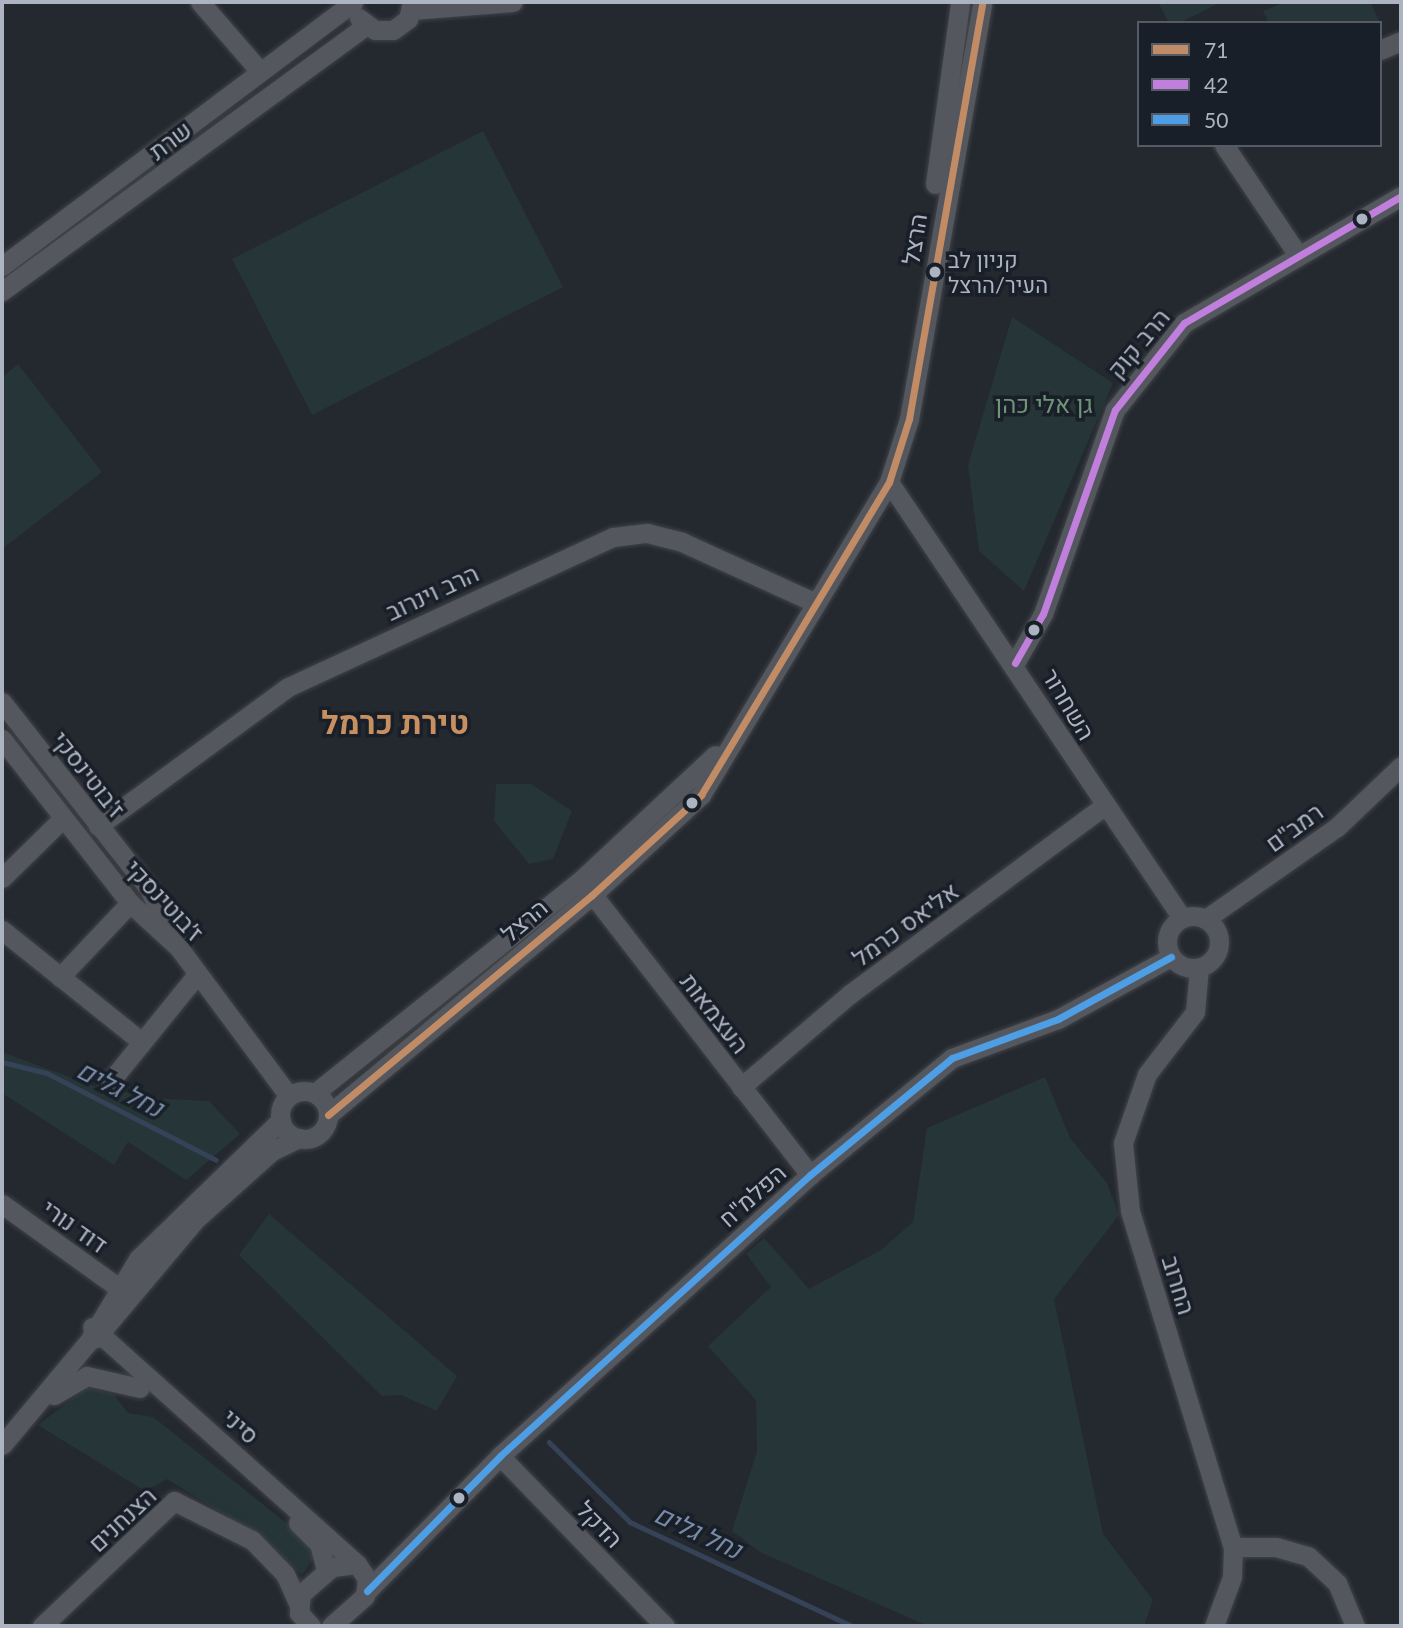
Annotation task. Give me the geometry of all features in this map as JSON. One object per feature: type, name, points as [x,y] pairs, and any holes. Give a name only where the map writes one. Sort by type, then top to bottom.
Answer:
[{"type":"street","points":[[200,2],[259,70]]},
{"type":"street","points":[[354,2],[366,26],[393,30],[412,6],[513,2]]},
{"type":"street","name":"שרת","points":[[2,266],[259,70],[354,2]]},
{"type":"street","points":[[957,3],[983,3]]},
{"type":"street","name":"הרצל","points":[[889,482],[957,3]]},
{"type":"street","name":"הרצל","points":[[328,1115],[587,887],[728,741],[889,482],[909,419],[983,3]]},
{"type":"street","name":"שרת","points":[[2,291],[366,26]]},
{"type":"street","points":[[1382,49],[1401,41]]},
{"type":"street","points":[[1225,147],[1298,255]]},
{"type":"street","name":"הרב קוק","points":[[1015,663],[1043,614],[1115,410],[1185,323],[1401,196]]},
{"type":"street","name":"השחרור","points":[[889,482],[1015,663],[1103,807],[1182,918]]},
{"type":"street","name":"הרב וינרוב","points":[[98,826],[288,687],[613,537],[647,533],[682,542],[816,603]]},
{"type":"street","name":"ז'בוטינסקי","points":[[2,702],[149,889],[178,948]]},
{"type":"street","name":"ז׳בוטינסקי","points":[[2,739],[130,903],[178,948],[289,1096]]},
{"type":"street","name":"רמב\"ם","points":[[1207,918],[1337,827],[1401,766]]},
{"type":"street","name":"אליאס כרמל","points":[[741,1087],[850,994],[1103,807]]},
{"type":"street","points":[[2,878],[63,818]]},
{"type":"street","name":"הרצל","points":[[315,1093],[587,887]]},
{"type":"street","name":"העצמאות","points":[[587,887],[810,1175]]},
{"type":"street","points":[[60,978],[130,903]]},
{"type":"street","points":[[1182,918],[1207,918],[1219,945],[1199,968],[1171,957],[1167,939],[1182,918]]},
{"type":"street","points":[[2,930],[142,1042]]},
{"type":"street","name":"הפלמ\"ח","points":[[333,1626],[413,1539],[500,1456],[810,1175],[952,1058],[1058,1019],[1171,957]]},
{"type":"street","name":"החרוב","points":[[1199,968],[1195,1012],[1147,1074],[1123,1143],[1130,1211],[1233,1547],[1232,1577],[1214,1626]]},
{"type":"street","points":[[109,1083],[198,974]]},
{"type":"street","points":[[2,1445],[195,1220],[272,1151],[299,1138],[319,1134],[328,1115],[315,1093],[289,1096],[281,1120],[164,1229],[119,1288],[95,1334]]},
{"type":"street","points":[[281,1120],[299,1138]]},
{"type":"street","name":"דוד נורי","points":[[2,1204],[119,1288]]},
{"type":"street","name":"סיני","points":[[95,1334],[140,1388],[308,1531],[326,1570]]},
{"type":"street","name":"סיני","points":[[95,1334],[360,1565]]},
{"type":"street","points":[[39,1405],[87,1376],[140,1388]]},
{"type":"street","name":"הדקל","points":[[500,1456],[665,1626]]},
{"type":"street","name":"הצנחנים","points":[[42,1626],[174,1501],[252,1540],[285,1574],[304,1621]]},
{"type":"street","name":"הפלמ\"ח","points":[[326,1570],[360,1565],[413,1539]]},
{"type":"street","points":[[1233,1547],[1276,1547],[1308,1556],[1337,1583],[1355,1626]]},
{"type":"street","points":[[360,1565],[368,1591]]},
{"type":"street","points":[[304,1621],[326,1570]]},
{"type":"green space","points":[[1285,2],[1370,2],[1379,21],[1268,21],[1263,11]]},
{"type":"green space","points":[[1219,3],[1183,21],[1168,21],[1159,4]]},
{"type":"green space","points":[[483,131],[563,287],[312,415],[232,259]]},
{"type":"green space","name":"גן אלי כהן","points":[[1012,317],[1113,383],[1024,591],[979,551],[968,465]]},
{"type":"green space","points":[[18,364],[102,472],[2,549],[2,377]]},
{"type":"green space","points":[[496,784],[531,784],[572,811],[553,859],[529,864],[494,821]]},
{"type":"green space","points":[[2,1052],[118,1095],[132,1090],[150,1098],[209,1101],[240,1134],[186,1180],[128,1142],[114,1165],[2,1093]]},
{"type":"green space","points":[[1045,1077],[1070,1138],[1107,1183],[1119,1215],[1054,1299],[1103,1534],[1153,1600],[1144,1626],[928,1626],[760,1552],[732,1531],[757,1451],[756,1400],[708,1346],[771,1287],[746,1254],[764,1238],[809,1289],[881,1250],[913,1222],[927,1128]]},
{"type":"green space","points":[[269,1214],[457,1376],[437,1411],[401,1395],[382,1396],[239,1255]]},
{"type":"green space","points":[[88,1387],[114,1395],[128,1413],[153,1417],[299,1533],[314,1558],[302,1575],[257,1535],[167,1479],[145,1491],[38,1425]]},
{"type":"waterway","name":"נחל גלים","points":[[2,1062],[47,1073],[216,1160]]},
{"type":"waterway","name":"נחל גלים","points":[[549,1442],[630,1522],[852,1626]]},
{"type":"transit line","name":"71","points":[[328,1115],[592,895],[701,795],[889,482],[909,419],[982,3]]},
{"type":"transit line","name":"42","points":[[1015,663],[1043,614],[1115,410],[1184,323],[1401,196]]},
{"type":"transit line","name":"50","points":[[367,1591],[500,1456],[810,1175],[952,1058],[1058,1019],[1171,957]]},
{"type":"place","name":"קניון לב העיר/הרצל","points":[[935,272]]},
{"type":"district","name":"טירת כרמל","points":[[395,722]]}]
